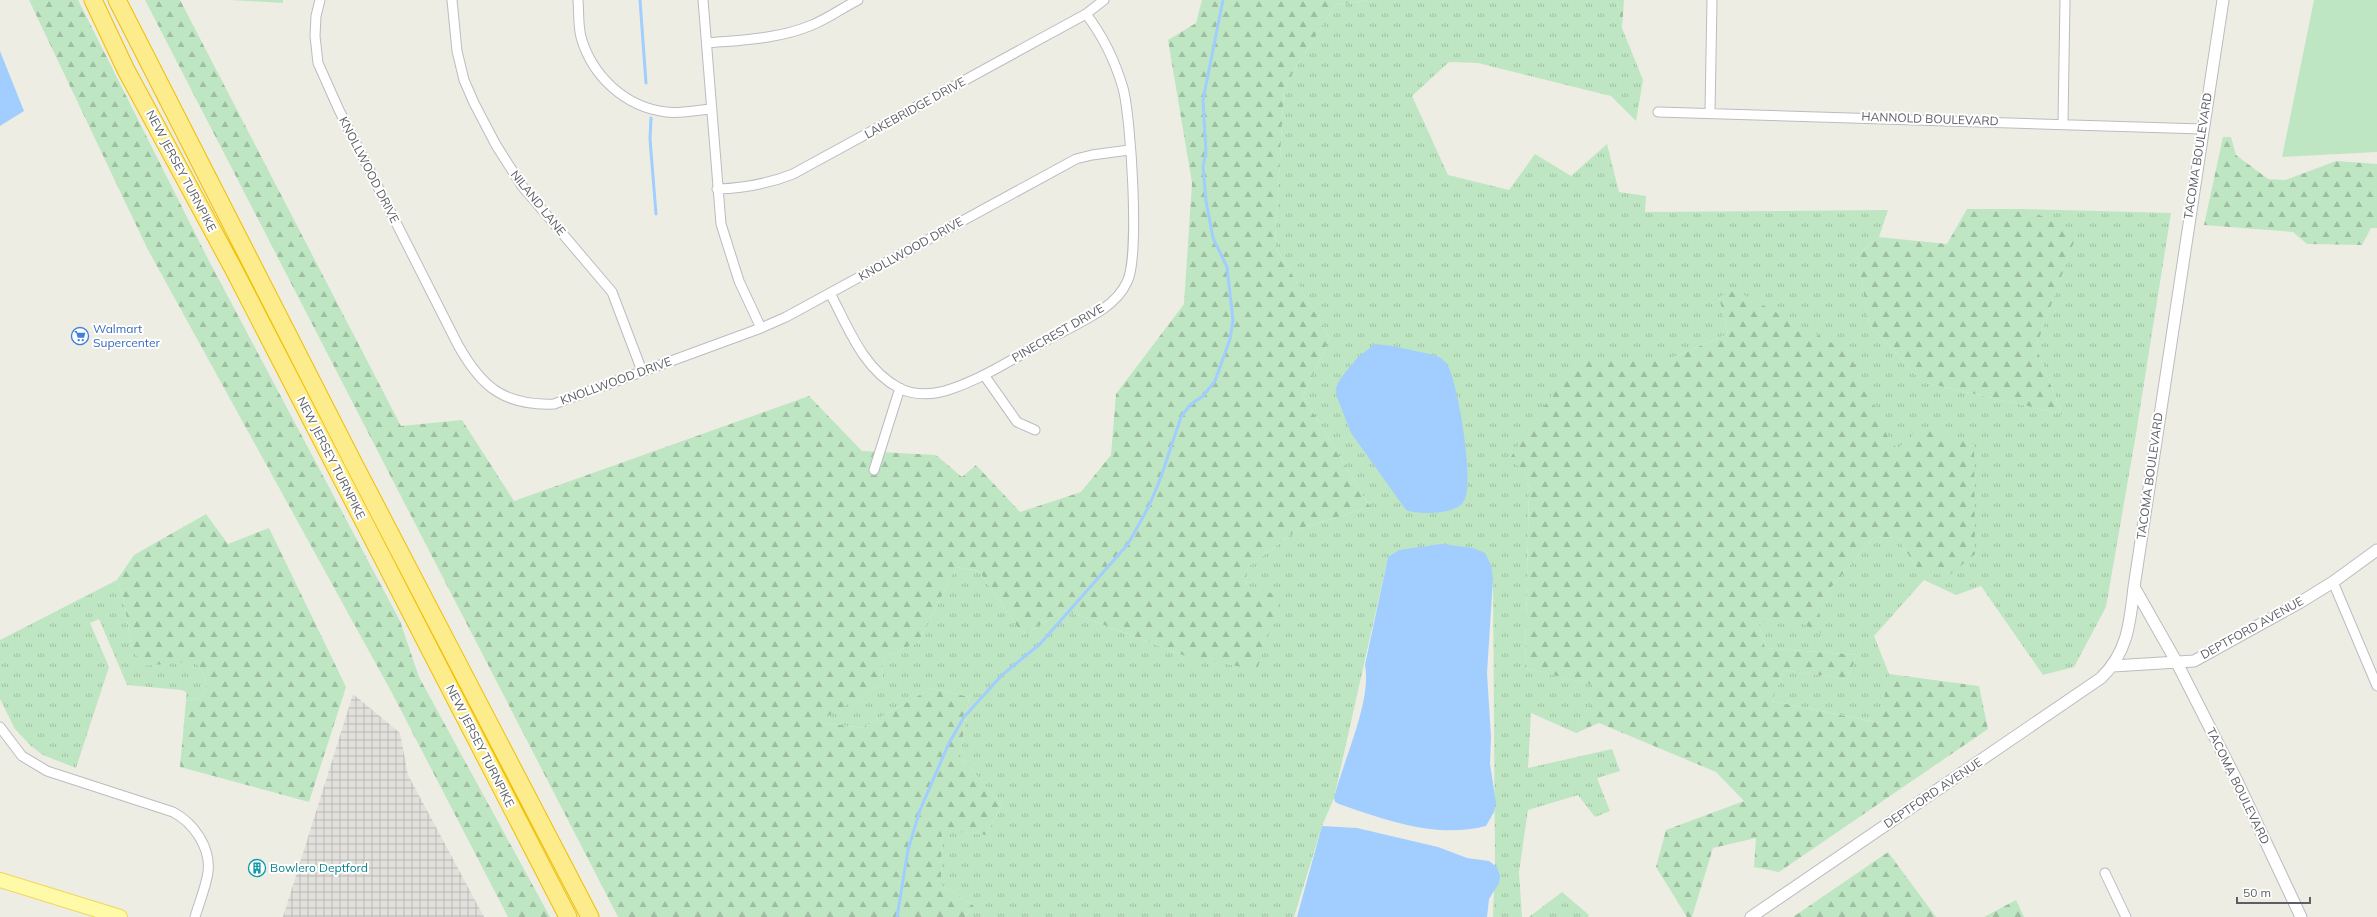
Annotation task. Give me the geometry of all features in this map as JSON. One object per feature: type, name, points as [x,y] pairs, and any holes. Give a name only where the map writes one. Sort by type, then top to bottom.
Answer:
[{"type":"highway","name":"NEW JERSEY TURNPIKE","points":[[92,0],[126,70],[238,277],[568,917]]},
{"type":"highway","name":"NEW JERSEY TURNPIKE","points":[[117,0],[469,688],[590,917]]},
{"type":"main road","points":[[0,880],[120,917]]},
{"type":"street","name":"KNOLLWOOD DRIVE","points":[[320,0],[316,16],[315,36],[318,63],[339,110],[454,338],[471,368],[481,380],[496,392],[516,400],[541,404],[554,404],[761,328],[830,293],[1076,159],[1092,155],[1129,150]]},
{"type":"street","name":"NILAND LANE","points":[[452,0],[458,51],[464,80],[496,146],[522,186],[612,292],[642,371]]},
{"type":"street","points":[[578,0],[581,36],[588,54],[611,88],[644,106],[666,112],[712,109]]},
{"type":"street","points":[[703,0],[721,224],[739,281],[761,328]]},
{"type":"street","name":"LAKEBRIDGE DRIVE","points":[[717,189],[754,185],[774,181],[793,174],[1086,14],[1104,0]]},
{"type":"street","points":[[1710,112],[1712,0]]},
{"type":"street","points":[[2063,123],[2065,0]]},
{"type":"street","name":"TACOMA BOULEVARD","points":[[2223,0],[2202,128],[2134,587],[2176,661],[2238,783],[2301,917]]},
{"type":"street","points":[[707,43],[784,34],[823,20],[853,1]]},
{"type":"street","name":"PINECREST DRIVE","points":[[830,293],[866,360],[880,375],[900,388],[915,393],[932,393],[950,390],[984,375],[1102,310],[1120,294],[1128,282],[1134,247],[1127,107],[1117,71],[1104,42],[1086,14]]},
{"type":"street","name":"HANNOLD BOULEVARD","points":[[1658,112],[1710,112],[2202,128]]},
{"type":"street","points":[[984,375],[1017,422],[1035,430]]},
{"type":"street","points":[[874,470],[900,388]]},
{"type":"street","name":"DEPTFORD AVENUE","points":[[2113,666],[2194,661],[2333,582],[2377,550]]},
{"type":"street","points":[[2333,582],[2377,686]]},
{"type":"street","name":"DEPTFORD AVENUE","points":[[1752,917],[2090,687],[2113,666],[2122,651],[2127,632],[2134,587]]},
{"type":"street","points":[[0,727],[22,756],[47,771],[173,812],[185,818],[200,837],[206,853],[208,872],[195,917]]},
{"type":"street","points":[[2105,873],[2126,917]]},
{"type":"shaded area","points":[[353,694],[400,733],[408,775],[484,917],[283,917]]},
{"type":"green space","points":[[29,0],[78,0],[208,259],[400,621],[419,677],[550,917],[508,917],[392,693],[147,248]]},
{"type":"green space","points":[[145,0],[180,0],[401,426],[462,420],[514,501],[809,396],[862,451],[936,455],[962,477],[976,465],[1020,512],[1081,492],[1111,455],[1116,394],[1184,304],[1192,183],[1168,40],[1196,23],[1202,0],[1368,0],[1335,5],[1284,87],[1275,246],[1330,338],[1303,396],[1370,507],[1298,529],[1248,567],[1245,585],[1281,596],[1257,670],[1185,656],[1065,610],[1023,635],[979,571],[956,567],[919,642],[883,657],[882,684],[818,722],[862,728],[932,688],[969,697],[960,756],[1002,805],[986,835],[942,830],[941,885],[974,906],[965,917],[618,917]]},
{"type":"green space","points":[[230,0],[283,0],[283,3]]},
{"type":"green space","points":[[1368,0],[1617,0],[1622,28],[1643,80],[1636,121],[1611,96],[1478,63],[1449,62],[1412,96],[1448,175],[1509,190],[1535,154],[1571,176],[1607,144],[1619,192],[1646,196],[1645,212],[1888,210],[1879,237],[1857,255],[1869,323],[1922,382],[2062,414],[2036,347],[2076,234],[2027,209],[2171,213],[2136,434],[2106,607],[2074,667],[2043,675],[1981,586],[1956,595],[1924,580],[1874,636],[1889,674],[1880,723],[1772,701],[1784,670],[1847,679],[1857,655],[1765,648],[1759,624],[1818,603],[1873,538],[1897,537],[1917,568],[1897,450],[1887,435],[1719,297],[1728,334],[1670,359],[1576,359],[1524,470],[1529,488],[1525,668],[1602,687],[1576,733],[1531,713],[1528,768],[1612,749],[1620,771],[1597,778],[1610,811],[1595,817],[1578,795],[1528,810],[1519,872],[1522,917],[1493,917],[1495,865],[1493,579],[1473,548],[1388,557],[1334,798],[1322,826],[1294,917],[965,917],[974,906],[941,885],[942,829],[986,835],[1002,805],[960,756],[969,697],[932,688],[862,728],[817,722],[882,684],[883,657],[919,642],[956,567],[979,571],[1023,635],[1065,610],[1185,656],[1245,585],[1248,567],[1298,529],[1370,507],[1303,396],[1330,338],[1275,246],[1284,87],[1335,5]]},
{"type":"green space","points":[[1617,0],[1624,0],[1622,28]]},
{"type":"green space","points":[[2314,0],[2377,0],[2377,152],[2282,157]]},
{"type":"green space","points":[[2223,137],[2231,137],[2236,155],[2268,179],[2285,180],[2336,161],[2377,164],[2377,228],[2371,228],[2362,245],[2307,244],[2293,232],[2204,225]]},
{"type":"green space","points":[[1967,209],[2027,209],[2077,233],[2036,347],[2062,414],[1922,382],[1869,323],[1857,255],[1879,237],[1947,244]]},
{"type":"green space","points":[[1735,290],[1845,350],[1852,359],[1887,435],[1897,449],[1919,428],[1974,444],[1975,554],[1947,577],[1917,568],[1897,537],[1873,538],[1818,603],[1821,633],[1786,615],[1759,624],[1765,648],[1857,655],[1847,679],[1784,670],[1772,701],[1879,723],[1889,674],[1979,686],[1988,729],[1779,872],[1754,867],[1756,838],[1713,848],[1692,917],[1687,917],[1656,867],[1666,830],[1744,801],[1716,772],[1599,723],[1576,733],[1601,687],[1525,668],[1529,488],[1524,470],[1509,460],[1576,358],[1670,359],[1728,334],[1719,297]]},
{"type":"green space","points":[[206,514],[228,544],[269,528],[346,687],[309,802],[180,767],[186,701],[200,698],[206,683],[204,675],[195,661],[144,666],[132,649],[123,596],[117,580],[134,555]]},
{"type":"green space","points":[[117,580],[123,596],[132,649],[195,661],[204,675],[206,683],[205,688],[200,698],[186,701],[186,692],[182,690],[127,685],[99,619],[90,623],[109,667],[76,768],[43,755],[31,746],[15,729],[0,699],[0,640]]},
{"type":"green space","points":[[1888,852],[1936,917],[1793,917]]},
{"type":"green space","points":[[1562,892],[1589,915],[1588,917],[1529,917]]},
{"type":"green space","points":[[2016,900],[2024,917],[1984,917]]},
{"type":"water","points":[[0,51],[24,111],[0,126]]},
{"type":"water","points":[[1375,344],[1434,355],[1442,359],[1448,366],[1460,412],[1468,475],[1467,491],[1464,501],[1460,506],[1436,513],[1419,513],[1406,510],[1351,433],[1337,397],[1336,388],[1340,379],[1358,357]]},
{"type":"water","points":[[1441,544],[1473,548],[1485,553],[1491,565],[1493,579],[1487,673],[1491,737],[1490,764],[1496,803],[1494,812],[1486,826],[1468,829],[1430,829],[1411,826],[1374,816],[1339,804],[1335,802],[1334,798],[1361,713],[1366,680],[1365,665],[1388,557],[1399,550]]},
{"type":"water","points":[[1322,826],[1357,828],[1438,847],[1467,858],[1489,861],[1497,867],[1500,876],[1499,883],[1489,899],[1487,917],[1297,917]]},
{"type":"waterway","points":[[640,0],[646,83]]},
{"type":"waterway","points":[[897,917],[908,850],[920,810],[949,743],[964,717],[1002,675],[1040,644],[1128,544],[1149,506],[1161,477],[1181,417],[1190,405],[1203,396],[1215,381],[1224,356],[1230,339],[1233,320],[1227,267],[1213,238],[1206,201],[1203,166],[1206,153],[1203,100],[1223,0]]},
{"type":"waterway","points":[[651,118],[650,139],[656,214]]},
{"type":"place","name":"Walmart Supercenter","points":[[80,336]]},
{"type":"place","name":"Bowlero Deptford","points":[[257,868]]}]
